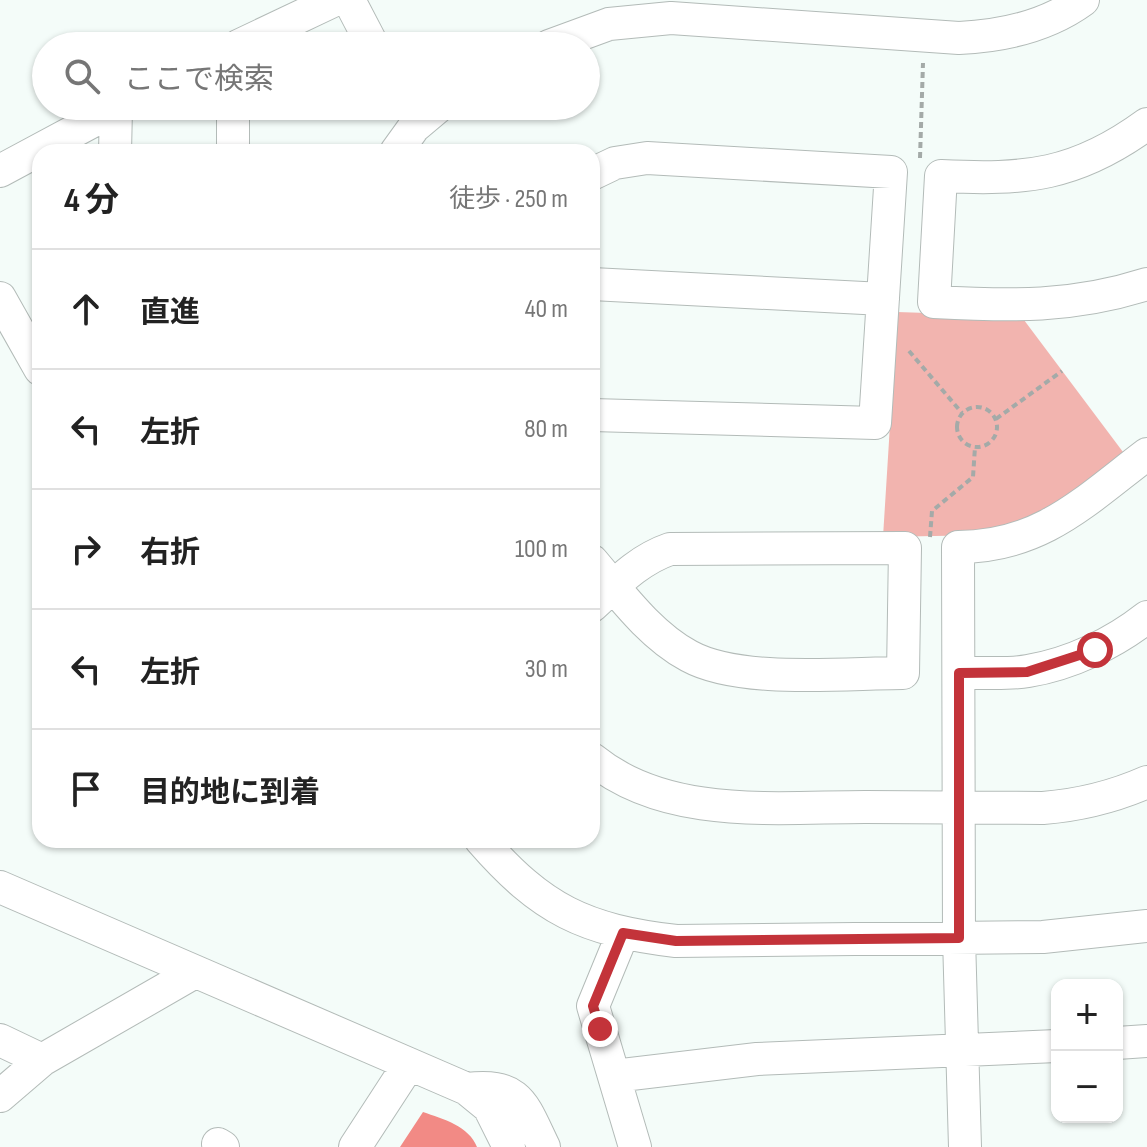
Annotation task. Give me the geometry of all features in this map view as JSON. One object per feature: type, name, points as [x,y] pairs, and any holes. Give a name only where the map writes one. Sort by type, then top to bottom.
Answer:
[{"type":"street","points":[[268,32],[335,0]]},
{"type":"street","points":[[349,0],[366,32]]},
{"type":"street","points":[[587,32],[609,24],[690,10],[959,38],[1018,30],[1045,21],[1083,0]]},
{"type":"street","points":[[50,144],[94,120]]},
{"type":"street","points":[[116,144],[117,120]]},
{"type":"street","points":[[233,120],[233,144]]},
{"type":"street","points":[[1147,124],[1094,158],[1063,170],[1028,177],[941,176],[934,302],[1050,305],[1081,302],[1147,284]]},
{"type":"street","points":[[0,171],[32,154]]},
{"type":"street","points":[[600,170],[615,163],[647,158],[891,172],[875,423],[600,415]]},
{"type":"street","points":[[600,284],[883,299]]},
{"type":"street","points":[[0,298],[32,355]]},
{"type":"street","points":[[965,1147],[959,938],[958,547],[998,545],[1056,524],[1147,454]]},
{"type":"street","points":[[905,548],[903,673],[749,672],[720,668],[689,656],[603,596],[639,563],[670,549],[905,548]]},
{"type":"street","points":[[959,673],[1027,672],[1059,663],[1095,650],[1147,617]]},
{"type":"street","points":[[600,764],[636,785],[669,798],[709,804],[1079,805],[1119,795],[1147,782]]},
{"type":"street","points":[[489,848],[534,895],[602,928],[676,941],[1043,937],[1147,926]]},
{"type":"street","points":[[0,887],[467,1089],[489,1107],[509,1147]]},
{"type":"street","points":[[623,933],[593,1006],[635,1147]]},
{"type":"street","points":[[0,1096],[42,1060],[195,972]]},
{"type":"street","points":[[0,1040],[42,1060]]},
{"type":"street","points":[[1123,1043],[1147,1041]]},
{"type":"street","points":[[614,1076],[757,1059],[1051,1046]]},
{"type":"street","points":[[355,1147],[409,1064]]},
{"type":"street","points":[[467,1089],[493,1086],[513,1093],[525,1109],[544,1147]]},
{"type":"path","points":[[909,340],[909,354],[962,413]]},
{"type":"path","points":[[996,419],[1062,371]]},
{"type":"path","points":[[962,413],[982,407],[996,419]]},
{"type":"path","points":[[962,413],[958,433],[966,444],[975,447],[985,446],[995,438],[996,419]]},
{"type":"path","points":[[930,537],[932,511],[973,477],[975,447]]},
{"type":"shaded area","points":[[897,312],[1021,316],[1126,456],[1050,514],[986,535],[883,537]]},
{"type":"shaded area","points":[[423,1112],[462,1129],[477,1147],[400,1147]]},
{"type":"route","points":[[600,1029],[593,1006],[623,933],[676,941],[959,938],[959,673],[1027,672],[1095,650]]}]
